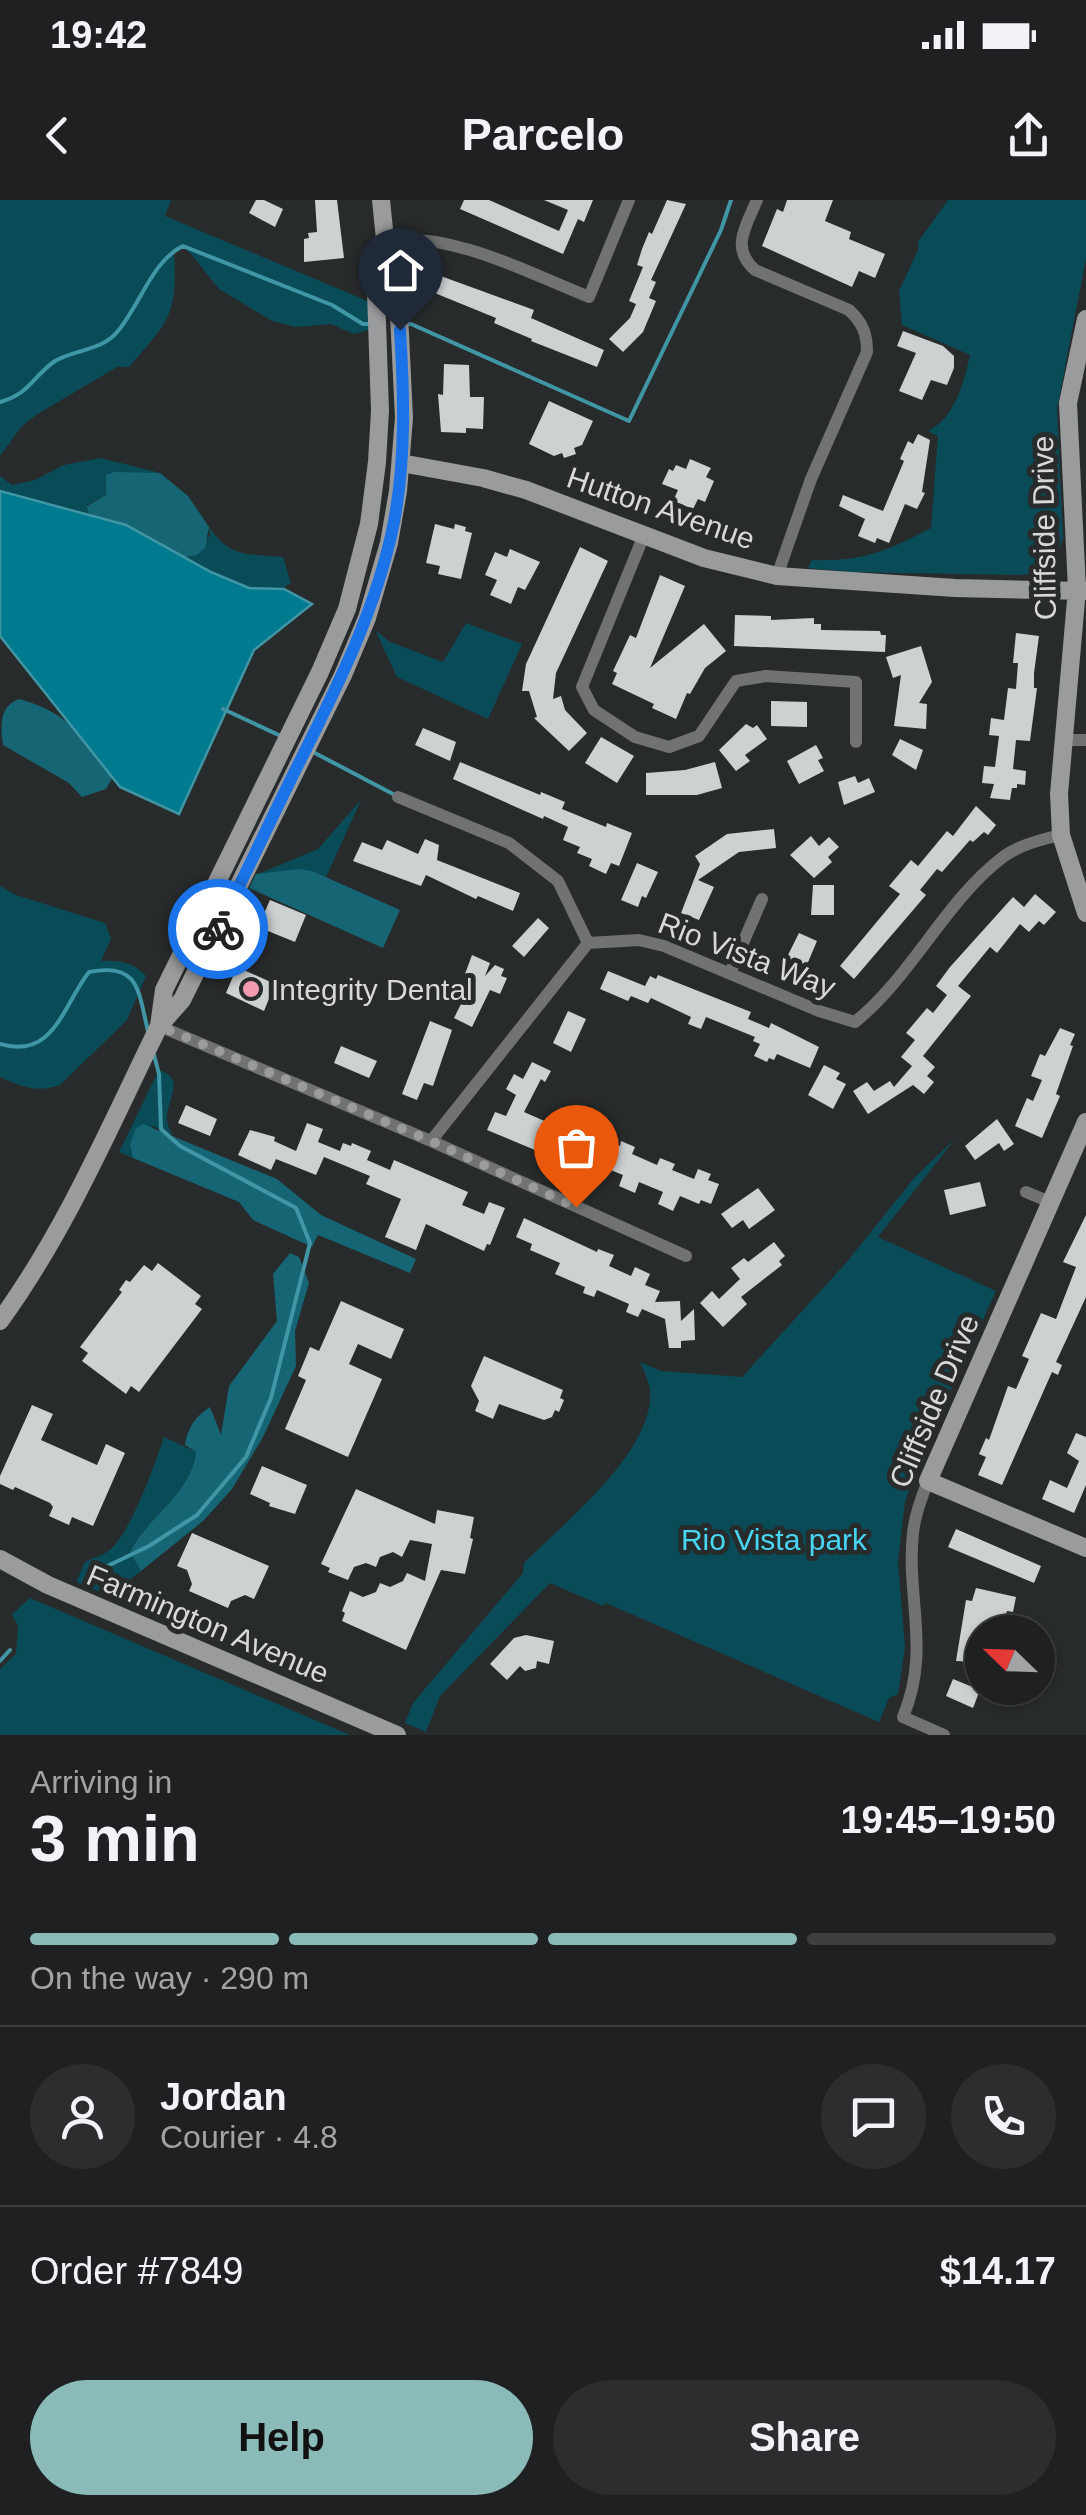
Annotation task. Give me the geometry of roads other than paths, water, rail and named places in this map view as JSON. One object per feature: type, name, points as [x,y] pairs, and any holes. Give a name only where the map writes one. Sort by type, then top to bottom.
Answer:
[{"type":"main road","points":[[0,1321],[66,1216],[159,1026],[182,1000],[355,648],[384,563],[394,522],[404,418],[396,272],[385,238],[382,200]]},
{"type":"main road","points":[[159,1026],[164,990],[335,640],[359,568],[374,487],[380,412],[376,275],[385,238]]},
{"type":"main road","name":"Cliffside Drive","points":[[1086,319],[1068,403],[1082,590],[1059,794],[1061,835],[1086,913]]},
{"type":"main road","points":[[376,324],[390,361],[392,448],[401,464]]},
{"type":"main road","points":[[374,487],[385,473],[401,464]]},
{"type":"main road","name":"Hutton Avenue","points":[[401,464],[508,484],[704,558],[777,576],[955,588],[1082,590]]},
{"type":"main road","name":"Cliffside Drive","points":[[928,1481],[1086,1122]]},
{"type":"main road","points":[[928,1481],[1086,1548]]},
{"type":"main road","name":"Farmington Avenue","points":[[0,1559],[48,1585],[396,1735]]},
{"type":"street","points":[[385,238],[432,239],[464,246],[589,298],[630,200]]},
{"type":"street","points":[[757,200],[739,246],[744,260],[754,270],[850,310],[867,336],[867,352],[811,479],[777,576]]},
{"type":"street","points":[[644,536],[582,687],[594,710],[635,736],[669,747],[699,736],[736,682],[766,676],[856,682],[856,742]]},
{"type":"street","points":[[1063,740],[1086,740]]},
{"type":"street","points":[[398,797],[509,843],[558,881],[588,943],[431,1141]]},
{"type":"street","name":"Rio Vista Way","points":[[588,943],[639,940],[664,946],[819,1011],[856,1022],[880,1002],[972,887],[1004,856],[1061,835]]},
{"type":"street","points":[[730,973],[762,899]]},
{"type":"street","points":[[159,1026],[431,1141],[686,1256]]},
{"type":"street","points":[[1026,1192],[1050,1202]]},
{"type":"street","name":"Cliffside Drive","points":[[928,1481],[917,1508],[912,1537],[917,1653],[913,1685],[902,1718],[944,1735]]},
{"type":"waterway","points":[[404,324],[629,421],[721,230],[731,200]]},
{"type":"waterway","points":[[0,402],[25,389],[55,361],[112,338],[163,262],[183,246],[332,305],[369,324]]},
{"type":"waterway","points":[[223,709],[283,737]]},
{"type":"waterway","points":[[313,752],[393,794]]},
{"type":"waterway","points":[[0,1044],[18,1047],[45,1037],[89,972],[106,970],[118,971],[134,983],[148,1031]]},
{"type":"waterway","points":[[91,1574],[149,1546],[197,1515],[246,1457],[271,1398],[310,1243],[296,1208],[180,1146],[161,1129],[159,1074],[154,1055]]},
{"type":"waterway","points":[[0,1661],[10,1650]]},
{"type":"place","name":"Integrity Dental","points":[[251,989]]},
{"type":"park label","name":"Rio Vista park","points":[[774,1539]]}]
